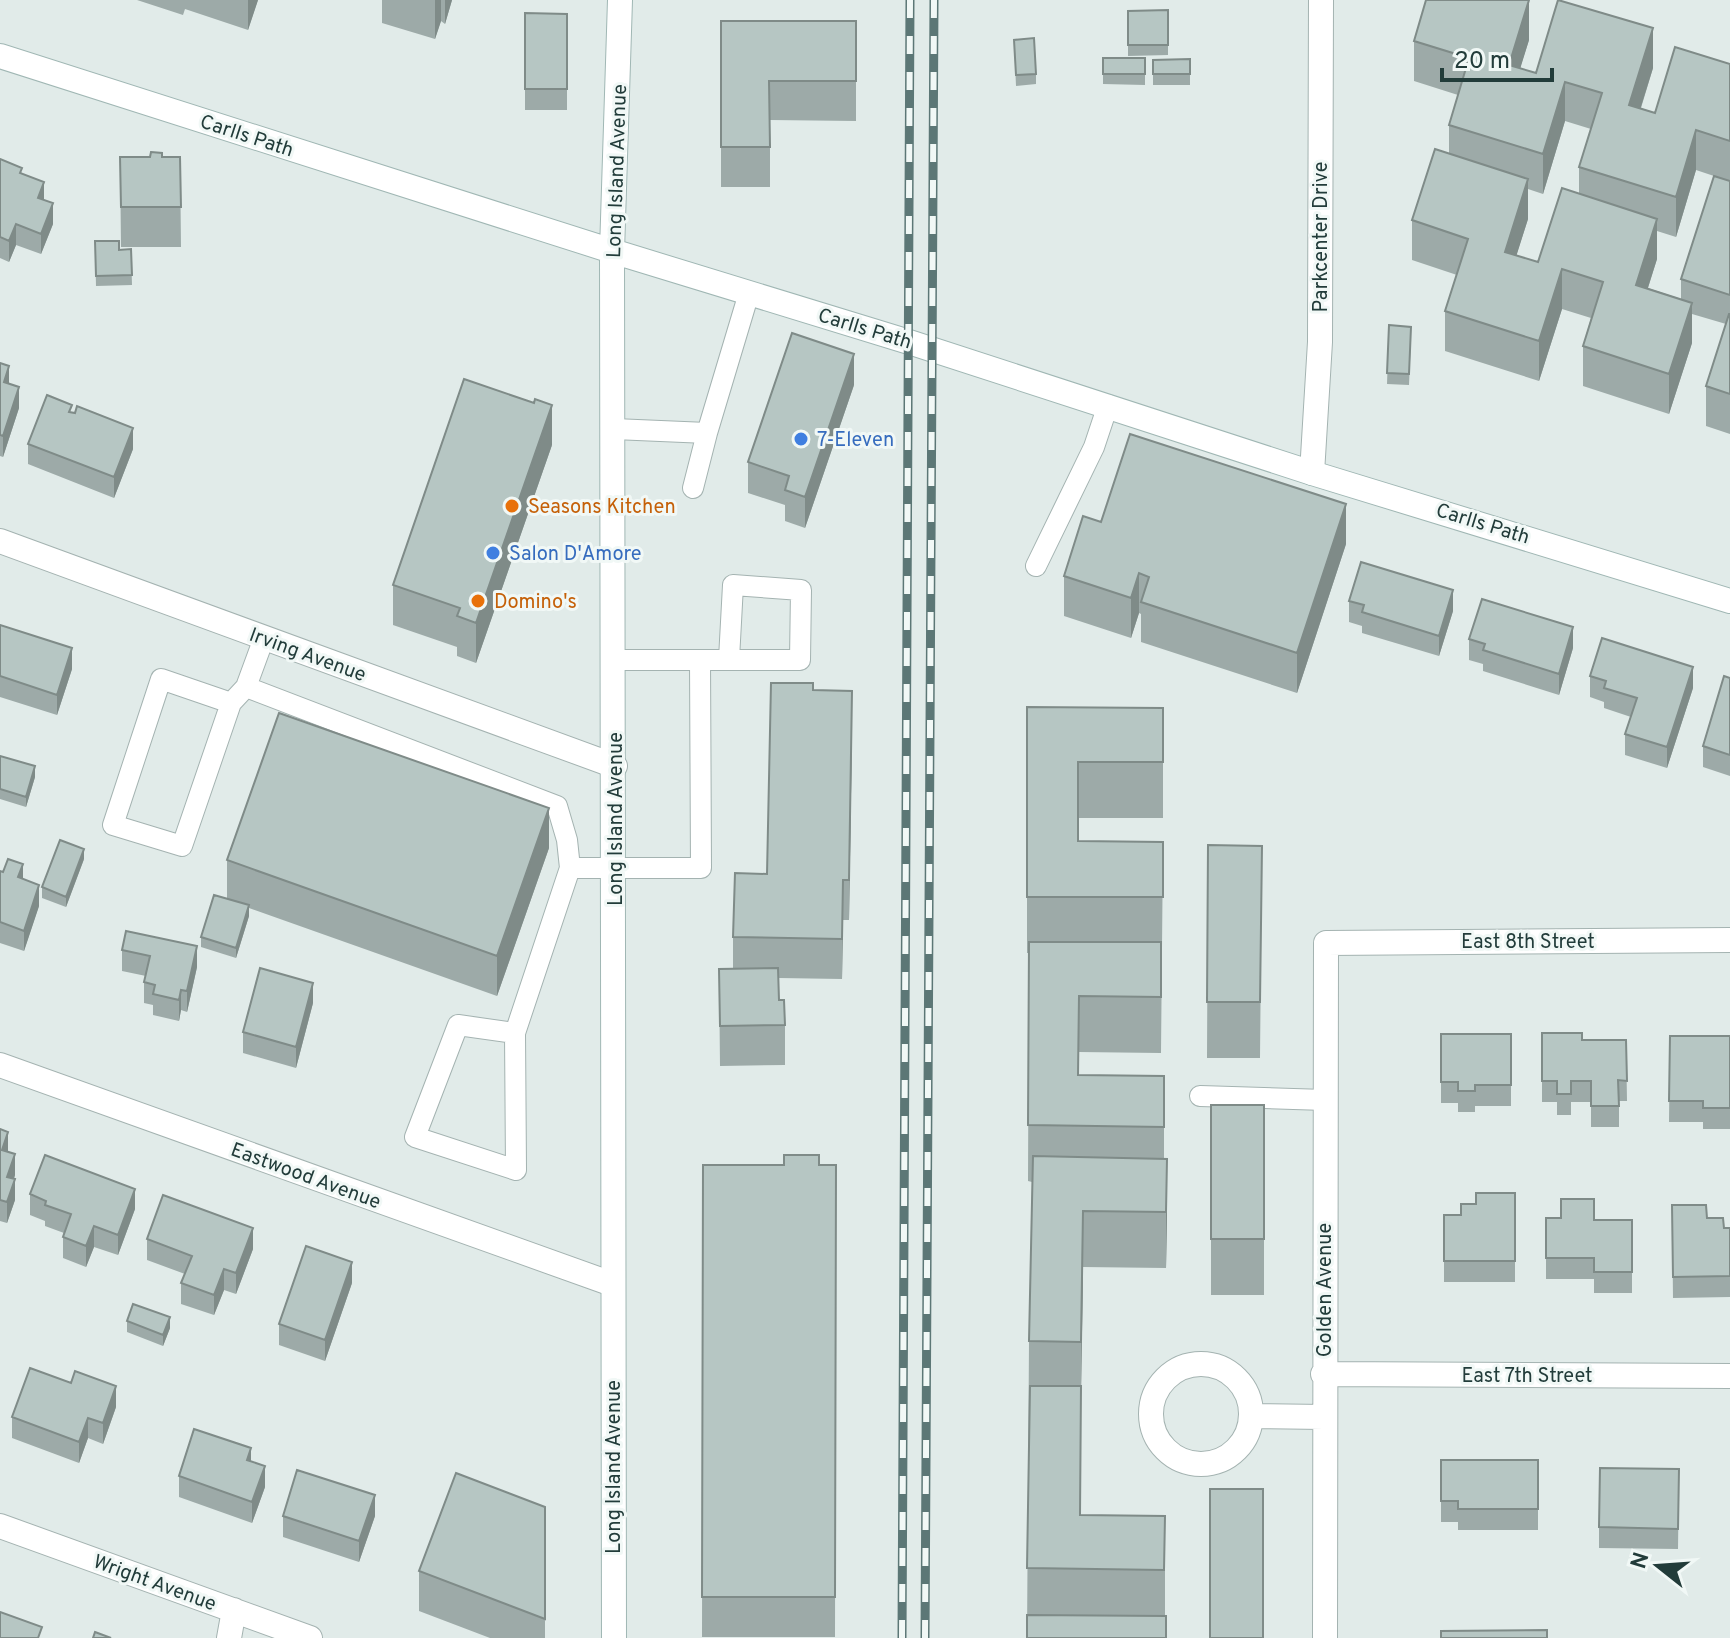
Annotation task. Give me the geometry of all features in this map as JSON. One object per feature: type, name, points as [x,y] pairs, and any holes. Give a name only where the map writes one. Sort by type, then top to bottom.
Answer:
[{"type":"street","name":"Long Island Avenue","points":[[614,1638],[615,660],[612,251],[620,0]]},
{"type":"street","name":"Parkcenter Drive","points":[[1312,473],[1320,342],[1321,0]]},
{"type":"street","name":"Carlls Path","points":[[0,56],[1108,405],[1312,473],[1730,601]]},
{"type":"street","name":"Irving Avenue","points":[[0,541],[615,766]]},
{"type":"street","name":"East 8th Street","points":[[1326,943],[1730,940]]},
{"type":"street","name":"Golden Avenue","points":[[1325,1638],[1326,943]]},
{"type":"street","name":"Eastwood Avenue","points":[[0,1065],[612,1284]]},
{"type":"street","points":[[1196,1364],[1213,1365],[1229,1372],[1241,1383],[1251,1416],[1240,1445],[1228,1456],[1197,1464],[1182,1461],[1158,1440],[1151,1408],[1156,1392],[1173,1373],[1196,1364]]},
{"type":"street","name":"East 7th Street","points":[[1323,1374],[1730,1376]]},
{"type":"street","points":[[1251,1416],[1324,1417]]},
{"type":"street","name":"Wright Avenue","points":[[0,1526],[310,1638]]},
{"type":"street","points":[[229,1638],[234,1610]]},
{"type":"lane","points":[[693,488],[749,293]]},
{"type":"lane","points":[[1036,566],[1094,447],[1108,405]]},
{"type":"lane","points":[[614,429],[707,433]]},
{"type":"lane","points":[[615,660],[800,660],[801,590],[733,585],[729,659]]},
{"type":"lane","points":[[231,703],[161,679],[113,825],[182,846],[231,703],[246,687],[264,638]]},
{"type":"lane","points":[[570,868],[701,868],[700,660]]},
{"type":"lane","points":[[246,687],[557,806],[567,840],[570,868],[515,1033],[516,1170],[415,1137],[458,1025],[515,1033]]},
{"type":"lane","points":[[1200,1096],[1325,1100]]},
{"type":"building","points":[[1426,0],[1529,0],[1509,65],[1536,73],[1558,0],[1653,28],[1629,105],[1655,113],[1675,47],[1730,64],[1730,141],[1696,130],[1676,197],[1579,167],[1602,93],[1565,82],[1543,154],[1449,125],[1469,58],[1414,41]]},
{"type":"building","points":[[1168,10],[1168,45],[1128,45],[1128,11]]},
{"type":"building","points":[[525,13],[567,14],[567,89],[525,89]]},
{"type":"building","points":[[721,21],[856,21],[856,81],[769,81],[770,147],[721,147]]},
{"type":"building","points":[[1034,38],[1036,74],[1016,75],[1014,40]]},
{"type":"building","points":[[1103,58],[1145,58],[1145,74],[1103,74]]},
{"type":"building","points":[[1190,59],[1190,74],[1153,74],[1153,60]]},
{"type":"building","points":[[1435,149],[1528,179],[1505,252],[1538,262],[1562,188],[1657,219],[1636,285],[1692,303],[1669,374],[1583,346],[1603,282],[1562,269],[1539,341],[1445,311],[1468,239],[1412,220]]},
{"type":"building","points":[[151,152],[162,153],[162,157],[180,157],[181,207],[121,207],[120,157],[150,157]]},
{"type":"building","points":[[0,159],[22,168],[20,173],[44,182],[38,198],[53,203],[41,234],[16,224],[9,241],[0,237]]},
{"type":"building","points":[[1714,176],[1730,181],[1730,295],[1681,279]]},
{"type":"building","points":[[95,241],[119,241],[119,250],[131,249],[132,275],[96,276]]},
{"type":"building","points":[[1730,314],[1730,394],[1706,386]]},
{"type":"building","points":[[1389,325],[1411,327],[1409,374],[1387,373]]},
{"type":"building","name":"7-Eleven","points":[[792,333],[854,354],[805,497],[785,490],[789,476],[748,462]]},
{"type":"building","points":[[0,363],[9,366],[4,382],[19,387],[3,436],[0,435]]},
{"type":"building","points":[[464,379],[534,403],[535,399],[552,405],[476,623],[457,616],[460,608],[393,585]]},
{"type":"building","points":[[47,395],[72,405],[69,412],[75,413],[77,406],[133,428],[114,477],[28,444]]},
{"type":"building","points":[[1130,434],[1346,504],[1297,653],[1141,602],[1149,577],[1139,573],[1131,598],[1064,576],[1083,516],[1101,522]]},
{"type":"building","points":[[1361,562],[1453,590],[1439,636],[1362,612],[1364,605],[1349,601]]},
{"type":"building","points":[[1482,599],[1573,627],[1559,674],[1483,650],[1485,644],[1469,639]]},
{"type":"building","points":[[0,625],[72,648],[57,695],[0,676]]},
{"type":"building","points":[[1602,638],[1693,667],[1667,747],[1625,734],[1637,698],[1604,688],[1606,681],[1590,676]]},
{"type":"building","points":[[1724,676],[1730,678],[1730,755],[1703,746]]},
{"type":"building","points":[[771,683],[813,683],[813,690],[852,691],[849,880],[843,880],[842,939],[733,937],[735,873],[767,874]]},
{"type":"building","points":[[1027,707],[1163,708],[1163,762],[1078,762],[1078,841],[1163,842],[1163,897],[1027,897]]},
{"type":"building","points":[[279,713],[549,808],[497,956],[227,860]]},
{"type":"building","points":[[0,756],[35,766],[26,797],[0,789]]},
{"type":"building","points":[[60,840],[84,849],[66,897],[42,887]]},
{"type":"building","points":[[1208,845],[1262,846],[1260,1002],[1207,1002]]},
{"type":"building","points":[[8,859],[23,864],[18,877],[39,885],[24,931],[0,922],[0,871],[3,872]]},
{"type":"building","points":[[214,895],[249,905],[236,948],[201,937]]},
{"type":"building","points":[[126,931],[197,946],[187,991],[181,990],[179,1000],[153,994],[155,985],[144,982],[150,956],[122,950]]},
{"type":"building","points":[[1029,942],[1161,942],[1161,997],[1079,996],[1078,1075],[1164,1076],[1164,1127],[1028,1125]]},
{"type":"building","points":[[260,968],[313,983],[296,1047],[243,1032]]},
{"type":"building","points":[[778,968],[779,1000],[784,1000],[785,1025],[720,1026],[719,969]]},
{"type":"building","points":[[1542,1033],[1582,1033],[1582,1040],[1626,1040],[1627,1081],[1618,1080],[1619,1106],[1591,1106],[1591,1081],[1571,1081],[1571,1094],[1557,1094],[1557,1081],[1542,1081]]},
{"type":"building","points":[[1441,1034],[1511,1034],[1511,1085],[1475,1085],[1475,1091],[1458,1091],[1458,1082],[1441,1082]]},
{"type":"building","points":[[1670,1036],[1730,1036],[1730,1108],[1703,1108],[1703,1101],[1669,1101]]},
{"type":"building","points":[[1211,1105],[1264,1105],[1264,1239],[1211,1239]]},
{"type":"building","points":[[0,1129],[8,1132],[2,1150],[15,1154],[7,1177],[15,1179],[7,1202],[0,1200]]},
{"type":"building","points":[[45,1155],[135,1189],[118,1235],[94,1226],[86,1246],[63,1237],[71,1214],[45,1205],[46,1201],[30,1194]]},
{"type":"building","points":[[784,1155],[819,1155],[819,1165],[836,1165],[835,1597],[702,1597],[703,1165],[784,1165]]},
{"type":"building","points":[[1033,1156],[1167,1159],[1166,1212],[1083,1211],[1081,1342],[1029,1341]]},
{"type":"building","points":[[1476,1193],[1515,1193],[1515,1261],[1444,1261],[1444,1215],[1461,1215],[1461,1204],[1476,1204]]},
{"type":"building","points":[[163,1195],[253,1228],[236,1273],[224,1269],[214,1295],[181,1283],[192,1256],[147,1239]]},
{"type":"building","points":[[1561,1199],[1594,1199],[1594,1220],[1632,1220],[1632,1272],[1594,1272],[1594,1258],[1546,1258],[1546,1218],[1561,1218]]},
{"type":"building","points":[[1672,1205],[1706,1205],[1707,1218],[1723,1218],[1724,1228],[1730,1228],[1730,1276],[1673,1277]]},
{"type":"building","points":[[306,1246],[352,1262],[325,1340],[279,1324]]},
{"type":"building","points":[[133,1304],[170,1317],[163,1335],[127,1321]]},
{"type":"building","points":[[30,1368],[71,1383],[75,1371],[116,1386],[103,1423],[88,1418],[79,1442],[12,1417]]},
{"type":"building","points":[[1030,1386],[1081,1386],[1080,1515],[1165,1516],[1164,1570],[1027,1568]]},
{"type":"building","points":[[194,1429],[251,1448],[247,1460],[265,1466],[252,1502],[179,1476]]},
{"type":"building","points":[[1441,1460],[1538,1460],[1538,1509],[1458,1509],[1458,1501],[1441,1501]]},
{"type":"building","points":[[1600,1468],[1679,1469],[1678,1529],[1599,1527]]},
{"type":"building","points":[[297,1470],[375,1495],[359,1541],[283,1516]]},
{"type":"building","points":[[456,1473],[545,1507],[545,1619],[419,1571]]},
{"type":"building","points":[[1210,1489],[1263,1489],[1263,1638],[1210,1638]]},
{"type":"building","points":[[0,1612],[42,1627],[38,1638],[0,1638]]},
{"type":"building","points":[[1027,1615],[1166,1616],[1166,1638],[1027,1638]]},
{"type":"building","points":[[1547,1630],[1547,1638],[1441,1638],[1441,1631]]},
{"type":"building","points":[[95,1632],[111,1638],[93,1638]]},
{"type":"railway","points":[[902,1638],[910,0]]},
{"type":"railway","points":[[925,1638],[934,0]]},
{"type":"place","name":"7-Eleven","points":[[801,439]]},
{"type":"place","name":"Seasons Kitchen","points":[[512,506]]},
{"type":"place","name":"Salon D'Amore","points":[[493,553]]},
{"type":"place","name":"Domino's","points":[[478,601]]}]
